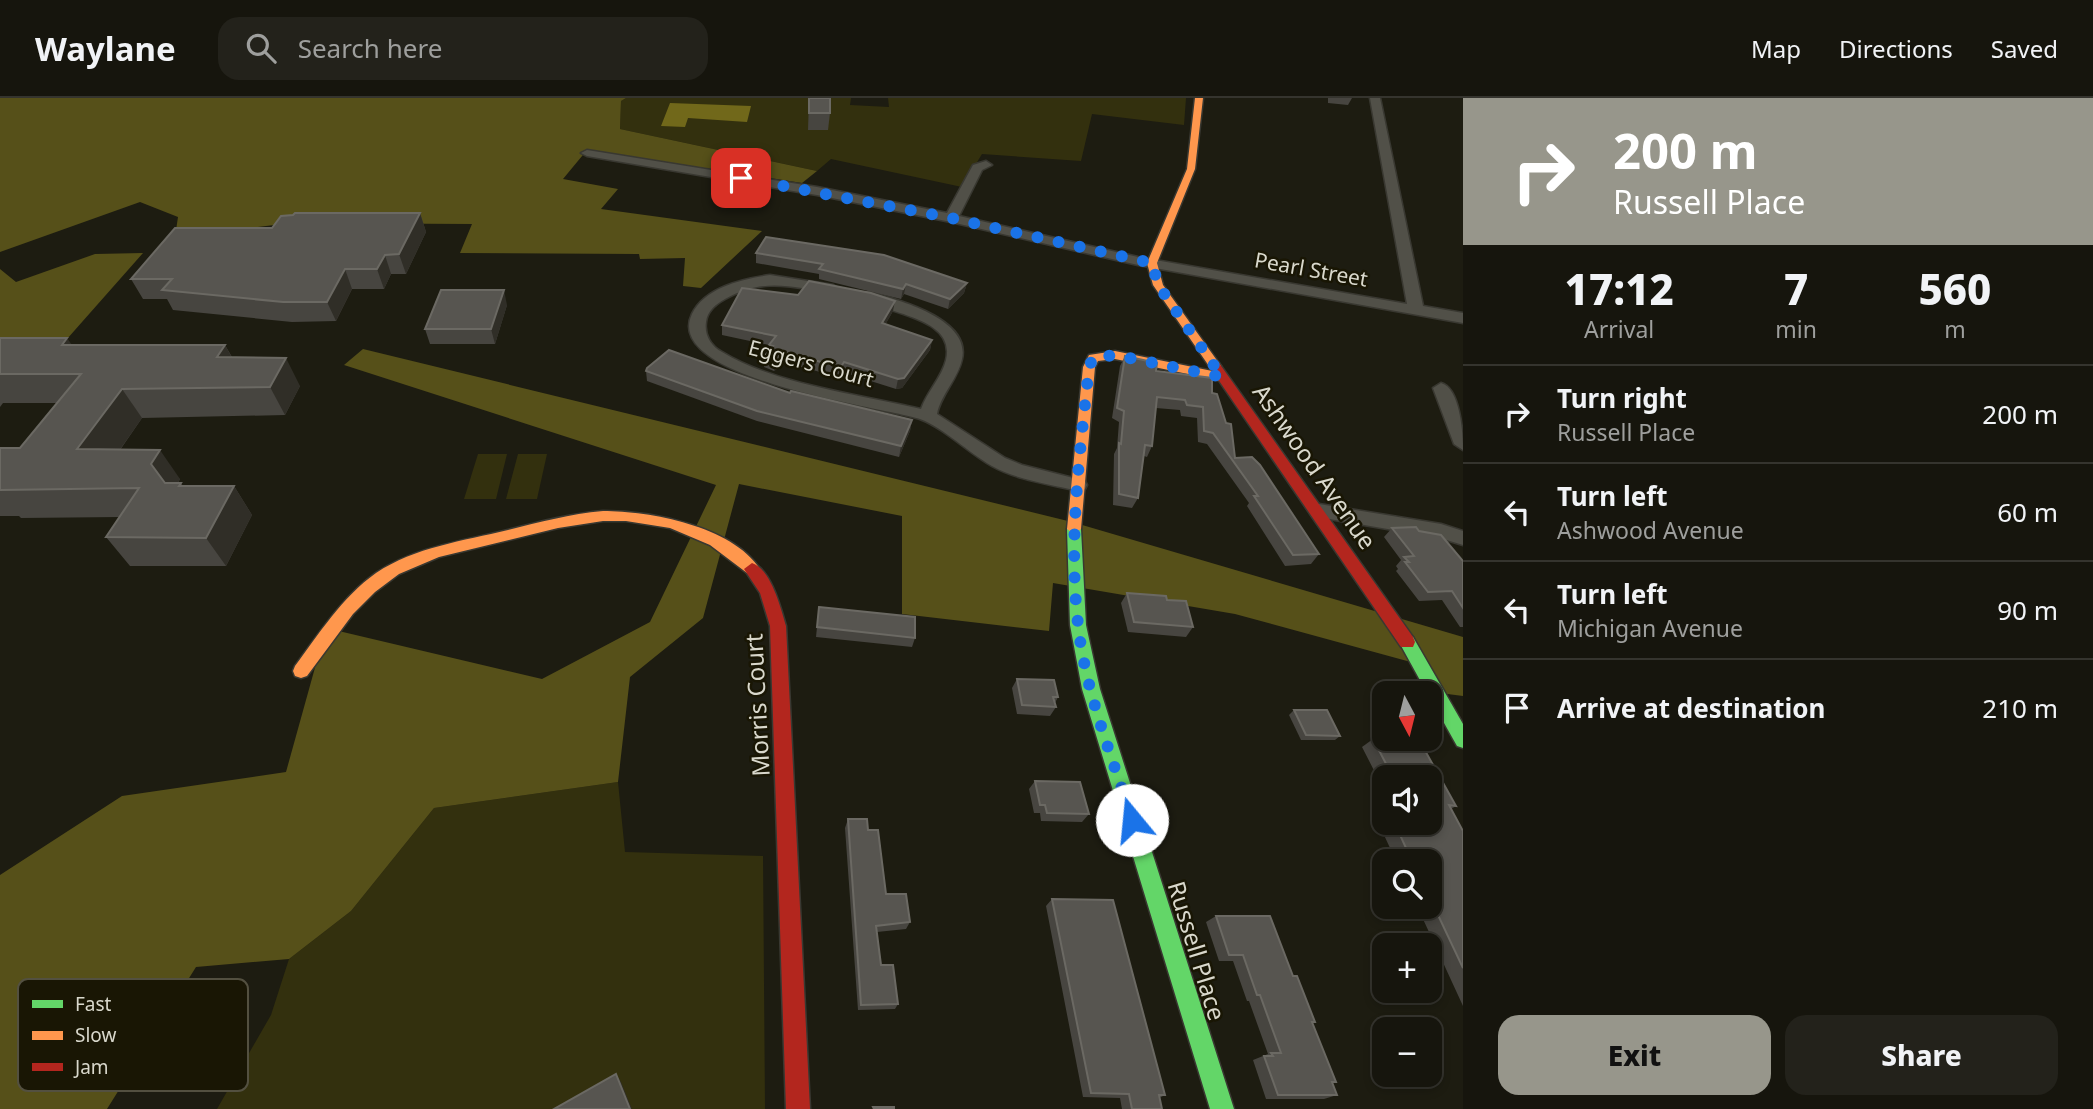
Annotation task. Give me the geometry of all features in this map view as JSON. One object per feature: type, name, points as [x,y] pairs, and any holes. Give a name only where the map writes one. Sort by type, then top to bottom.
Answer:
[{"type":"street","points":[[1152,263],[1191,169],[1199,98]]},
{"type":"street","points":[[1375,98],[1416,310]]},
{"type":"street","name":"Pearl Street","points":[[587,153],[817,191],[1152,263],[1463,318]]},
{"type":"street","points":[[951,218],[977,168],[986,165]]},
{"type":"street","name":"Ashwood Avenue","points":[[1152,263],[1158,285],[1399,628],[1463,740]]},
{"type":"street","name":"Eggers Court","points":[[928,416],[934,397],[955,358],[956,346],[946,332],[917,313],[859,293],[770,279],[741,284],[724,292],[711,300],[699,315],[698,329],[702,343],[713,354],[733,365],[788,383],[928,416],[999,462],[1017,470],[1078,485]]},
{"type":"street","name":"Russell Place","points":[[1222,377],[1115,355],[1093,358],[1089,367],[1073,540],[1078,625],[1091,689],[1222,1109]]},
{"type":"street","points":[[1441,387],[1461,433]]},
{"type":"street","points":[[1319,511],[1441,531],[1463,538]]},
{"type":"street","name":"Morris Court","points":[[301,671],[349,608],[382,578],[421,558],[460,546],[588,517],[624,516],[672,523],[713,538],[750,566],[767,591],[778,626],[798,1109]]},
{"type":"shaded area","points":[[0,98],[626,98],[621,101],[620,129],[817,171],[802,183],[587,150],[563,179],[618,189],[601,209],[762,231],[701,288],[683,286],[685,258],[640,259],[639,254],[460,253],[472,224],[290,223],[175,237],[178,217],[140,202],[0,252]]},
{"type":"shaded area","points":[[626,98],[851,98],[850,105],[889,107],[888,98],[1186,98],[1184,125],[1092,114],[1081,161],[982,154],[962,187],[831,159],[817,171],[620,129],[621,101]]},
{"type":"shaded area","points":[[670,103],[751,106],[747,122],[688,118],[685,127],[661,126]]},
{"type":"shaded area","points":[[143,253],[67,339],[0,340],[0,269],[16,282],[95,254]]},
{"type":"shaded area","points":[[363,349],[1072,522],[1463,637],[1463,696],[1442,693],[1442,681],[1426,681],[1418,664],[1235,614],[1053,583],[1049,631],[902,614],[902,516],[739,484],[703,618],[630,677],[618,782],[434,808],[351,911],[289,959],[196,967],[188,979],[18,979],[18,1091],[118,1091],[107,1109],[0,1109],[0,875],[122,796],[286,772],[326,628],[542,679],[650,622],[716,485],[344,365]]},
{"type":"shaded area","points":[[478,454],[507,454],[496,499],[464,499]]},
{"type":"shaded area","points":[[518,454],[547,454],[537,499],[506,499]]},
{"type":"shaded area","points":[[618,782],[625,852],[763,856],[765,1109],[217,1109],[227,1091],[248,1091],[248,1055],[271,1015],[289,959],[351,911],[434,808]]},
{"type":"building","points":[[809,98],[830,98],[830,113],[809,113]]},
{"type":"building","points":[[295,213],[420,213],[399,254],[385,255],[377,269],[345,269],[327,302],[283,302],[162,290],[172,279],[131,279],[175,228],[272,228],[281,216]]},
{"type":"building","points":[[766,237],[884,255],[967,283],[950,299],[906,284],[903,289],[819,269],[823,264],[756,253]]},
{"type":"building","points":[[809,281],[871,293],[895,301],[882,323],[932,340],[904,378],[898,379],[844,362],[841,367],[786,353],[775,360],[764,357],[773,346],[769,345],[776,336],[722,325],[742,288],[798,295]]},
{"type":"building","points":[[441,290],[504,290],[491,329],[425,329]]},
{"type":"building","points":[[0,338],[67,338],[62,345],[225,345],[217,357],[286,358],[270,387],[122,389],[77,449],[160,450],[151,464],[165,483],[181,483],[179,486],[234,486],[206,538],[106,537],[139,488],[0,490],[0,448],[20,448],[81,374],[0,374]]},
{"type":"building","points":[[669,350],[790,393],[791,391],[912,420],[901,446],[757,411],[646,371]]},
{"type":"building","points":[[1125,356],[1157,363],[1156,371],[1212,378],[1212,393],[1217,394],[1226,423],[1231,424],[1235,458],[1252,457],[1260,465],[1319,554],[1293,555],[1254,496],[1258,496],[1213,433],[1204,431],[1203,407],[1187,405],[1185,400],[1157,397],[1152,446],[1145,445],[1138,498],[1119,494],[1119,443],[1121,444],[1124,411],[1117,408]]},
{"type":"building","points":[[1416,527],[1419,531],[1441,535],[1463,561],[1463,608],[1452,591],[1428,592],[1405,562],[1409,562],[1404,557],[1414,556],[1392,528]]},
{"type":"building","points":[[1127,593],[1166,596],[1167,600],[1186,601],[1193,627],[1134,622]]},
{"type":"building","points":[[819,607],[915,617],[915,638],[817,627]]},
{"type":"building","points":[[1017,679],[1054,680],[1058,697],[1053,697],[1056,707],[1022,705]]},
{"type":"building","points":[[1294,710],[1327,710],[1340,736],[1306,735]]},
{"type":"building","points":[[1379,751],[1425,751],[1433,765],[1387,765]]},
{"type":"building","points":[[1035,781],[1080,782],[1089,814],[1047,813],[1045,805],[1040,805]]},
{"type":"building","points":[[1442,781],[1456,806],[1449,805],[1463,831],[1463,968],[1440,919],[1442,849],[1406,849],[1400,835],[1442,835]]},
{"type":"building","points":[[848,819],[867,819],[868,830],[878,830],[886,894],[906,894],[910,922],[876,926],[881,965],[893,965],[898,1004],[861,1005]]},
{"type":"building","points":[[1052,899],[1113,900],[1165,1095],[1159,1095],[1162,1109],[1132,1109],[1129,1094],[1091,1093]]},
{"type":"building","points":[[1216,916],[1270,916],[1293,976],[1297,976],[1315,1022],[1312,1022],[1336,1082],[1332,1082],[1337,1095],[1278,1095],[1264,1056],[1281,1053],[1243,955],[1229,955]]},
{"type":"building","points":[[616,1074],[630,1109],[554,1109]]},
{"type":"building","points":[[873,1107],[894,1107],[894,1109],[874,1109]]},
{"type":"traffic: fast","points":[[1074,529],[1078,625],[1091,689],[1222,1109]]},
{"type":"traffic: fast","points":[[1407,642],[1463,740]]},
{"type":"traffic: slow","points":[[1199,98],[1191,169],[1152,263],[1158,285],[1215,366]]},
{"type":"traffic: slow","points":[[1074,529],[1089,367],[1093,358],[1115,355],[1222,377]]},
{"type":"traffic: slow","points":[[301,671],[348,610],[369,588],[394,570],[436,552],[558,522],[579,518],[626,516],[672,524],[715,541],[752,569]]},
{"type":"traffic: jam","points":[[1215,366],[1407,642]]},
{"type":"traffic: jam","points":[[752,569],[767,591],[778,626],[798,1109]]},
{"type":"route","points":[[741,178],[951,218],[1152,263],[1158,285],[1169,303],[1222,377],[1115,355],[1093,358],[1089,367],[1073,540],[1078,625],[1091,689],[1132,820]]}]
